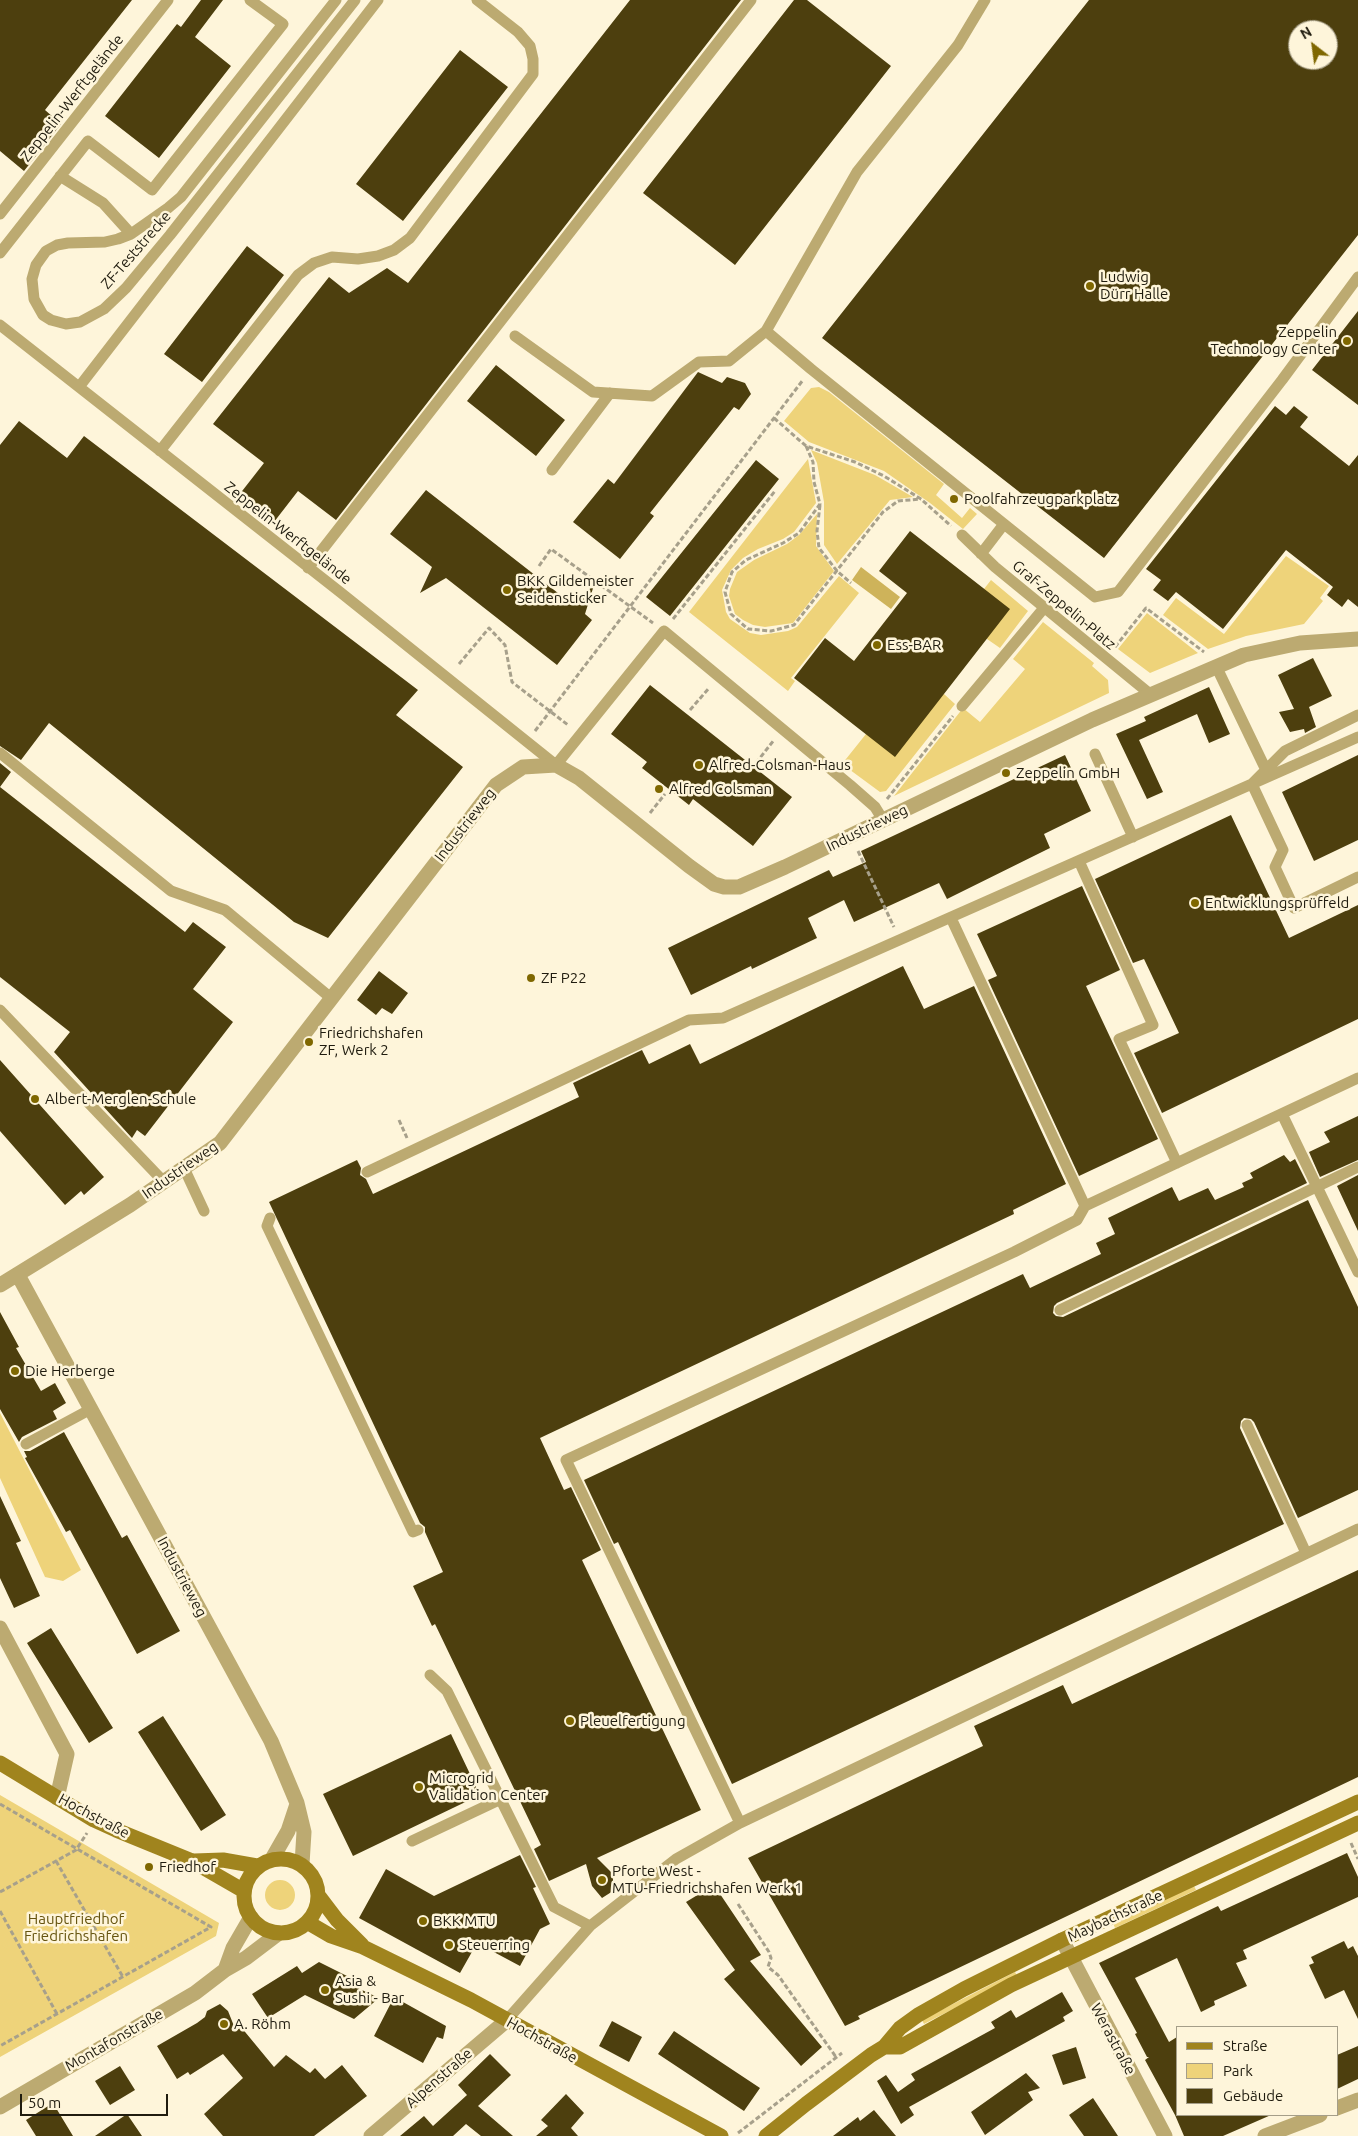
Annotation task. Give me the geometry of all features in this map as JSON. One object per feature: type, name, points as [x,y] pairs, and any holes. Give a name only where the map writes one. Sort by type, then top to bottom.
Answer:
[{"type":"main road","name":"Hochstraße","points":[[0,1763],[94,1820],[192,1861],[244,1891]]},
{"type":"main road","name":"Maybachstraße","points":[[766,2136],[884,2047],[900,2028],[918,2014],[1062,1940],[1358,1802]]},
{"type":"main road","name":"Maybachstraße","points":[[884,2047],[900,2047],[1011,1985],[1358,1823]]},
{"type":"main road","points":[[272,1859],[292,1860],[302,1864],[314,1878],[318,1895],[315,1910],[307,1922],[293,1930],[279,1933],[266,1930],[254,1922],[247,1912],[244,1891],[247,1879],[257,1866],[272,1859]]},
{"type":"main road","name":"Hochstraße","points":[[192,1861],[223,1860],[257,1866]]},
{"type":"main road","points":[[1211,1871],[1219,1888]]},
{"type":"main road","name":"Hochstraße","points":[[318,1895],[337,1920],[363,1947]]},
{"type":"main road","name":"Hochstraße","points":[[307,1922],[330,1936],[363,1947],[471,2000],[506,2021],[720,2136]]},
{"type":"street","name":"Industrieweg","points":[[0,1285],[164,1182],[220,1143],[496,785],[523,767],[556,765],[579,778],[714,884],[724,887],[739,887],[1092,720],[1216,666],[1244,655],[1300,643],[1358,640]]},
{"type":"street","name":"Industrieweg","points":[[18,1275],[271,1741],[297,1803],[304,1832],[302,1864]]},
{"type":"street","points":[[0,1628],[67,1754],[57,1798]]},
{"type":"street","points":[[272,1859],[288,1831],[297,1803]]},
{"type":"street","points":[[225,1970],[233,1948],[251,1916]]},
{"type":"street","name":"Montafonstraße","points":[[0,2107],[195,1993],[279,1933]]},
{"type":"street","name":"Werastraße","points":[[1062,1940],[1165,2136]]},
{"type":"street","name":"Alpenstraße","points":[[372,2136],[506,2021]]},
{"type":"street","points":[[1338,2108],[1358,2100]]},
{"type":"street","points":[[1265,2136],[1317,2116]]},
{"type":"lane","name":"Zeppelin-Werftgelände","points":[[0,214],[168,0]]},
{"type":"lane","points":[[0,253],[88,141],[152,190],[283,24],[250,0]]},
{"type":"lane","name":"ZF-Teststrecke","points":[[336,0],[182,197],[131,234],[105,242],[62,244],[46,252],[36,265],[32,280],[34,299],[43,315],[50,320],[66,324],[80,322],[104,309],[126,288],[177,227],[355,0]]},
{"type":"lane","points":[[79,387],[378,0]]},
{"type":"lane","points":[[160,451],[298,275],[314,262],[332,257],[358,258],[378,256],[394,250],[410,238],[532,74],[533,59],[530,46],[518,32],[477,0]]},
{"type":"lane","points":[[308,568],[751,0]]},
{"type":"lane","points":[[516,336],[593,392],[652,396],[699,362],[729,361],[766,331],[857,172],[958,45],[985,0]]},
{"type":"lane","points":[[60,176],[103,202],[131,234]]},
{"type":"lane","points":[[766,331],[1095,597],[1118,592],[1276,388],[1358,277]]},
{"type":"lane","name":"Zeppelin-Werftgelände","points":[[0,325],[556,765]]},
{"type":"lane","points":[[552,470],[610,393]]},
{"type":"lane","points":[[981,554],[1004,524]]},
{"type":"lane","name":"Graf-Zeppelin-Platz","points":[[962,536],[1044,608],[1150,694]]},
{"type":"lane","points":[[962,706],[1044,608]]},
{"type":"lane","points":[[556,765],[664,631],[875,807],[883,820]]},
{"type":"lane","points":[[1216,666],[1266,770]]},
{"type":"lane","points":[[1252,784],[1285,751],[1358,715]]},
{"type":"lane","points":[[367,1172],[689,1020],[723,1018],[1358,738]]},
{"type":"lane","points":[[0,753],[172,891],[225,910],[331,998]]},
{"type":"lane","points":[[1095,754],[1134,837]]},
{"type":"lane","points":[[1252,784],[1282,850],[1276,867],[1294,908],[1358,877]]},
{"type":"lane","points":[[1079,861],[1153,1024],[1119,1039],[1177,1163]]},
{"type":"lane","points":[[951,918],[1085,1206]]},
{"type":"lane","points":[[0,1010],[164,1182]]},
{"type":"lane","points":[[555,1466],[1014,1252],[1077,1220],[1085,1206],[1358,1078]]},
{"type":"lane","points":[[1282,1114],[1358,1272]]},
{"type":"lane","points":[[1060,1310],[1358,1167]]},
{"type":"lane","points":[[184,1168],[204,1211]]},
{"type":"lane","points":[[270,1218],[267,1226],[413,1532],[418,1530]]},
{"type":"lane","points":[[26,1444],[91,1409]]},
{"type":"lane","points":[[1247,1425],[1306,1553]]},
{"type":"lane","points":[[566,1460],[740,1823]]},
{"type":"lane","points":[[506,2021],[590,1926],[676,1859],[740,1823],[1358,1529]]},
{"type":"lane","points":[[430,1675],[447,1691],[554,1907],[590,1926]]},
{"type":"lane","points":[[412,1841],[501,1799]]},
{"type":"path","points":[[527,742],[811,369]]},
{"type":"path","points":[[774,418],[806,446],[854,462],[884,476],[921,499],[962,536]]},
{"type":"path","points":[[806,446],[813,462],[814,482],[820,504],[817,531],[819,548],[837,571],[851,582]]},
{"type":"path","points":[[538,566],[551,549],[664,631],[775,491]]},
{"type":"path","points":[[820,504],[799,533],[783,543],[746,560],[732,572],[725,592],[731,614],[748,629],[771,631],[794,625],[883,512],[898,501],[921,499]]},
{"type":"path","points":[[1113,649],[1146,608],[1204,652]]},
{"type":"path","points":[[459,664],[489,628],[505,645],[512,682],[580,735]]},
{"type":"path","points":[[690,710],[718,676]]},
{"type":"path","points":[[882,805],[962,706]]},
{"type":"path","points":[[756,763],[783,730]]},
{"type":"path","points":[[640,826],[665,794]]},
{"type":"path","points":[[857,849],[895,930]]},
{"type":"path","points":[[399,1120],[409,1141]]},
{"type":"path","points":[[0,1804],[211,1927],[0,2046]]},
{"type":"path","points":[[0,1892],[76,1850],[94,1820]]},
{"type":"path","points":[[1348,1838],[1358,1859]]},
{"type":"path","points":[[56,1861],[123,1977]]},
{"type":"path","points":[[738,1904],[769,1952],[771,1958],[768,1967],[778,1975],[836,2057]]},
{"type":"path","points":[[0,1911],[57,2014]]},
{"type":"path","points":[[735,2136],[759,2117]]},
{"type":"green space","points":[[819,387],[829,392],[944,484],[936,495],[962,518],[970,508],[977,514],[963,529],[884,471],[809,442],[784,421],[811,388]]},
{"type":"green space","points":[[811,450],[875,475],[913,497],[890,500],[837,564],[824,545],[824,502],[817,463]]},
{"type":"green space","points":[[808,459],[816,503],[794,532],[743,558],[731,570],[722,590],[726,612],[730,619],[750,633],[761,635],[788,631],[797,627],[839,576],[859,593],[791,678],[795,681],[788,691],[689,612]]},
{"type":"green space","points":[[817,514],[816,546],[834,571],[793,623],[765,627],[753,625],[735,614],[729,596],[737,572],[754,560],[787,544],[799,535]]},
{"type":"green space","points":[[1286,556],[1329,586],[1320,598],[1323,601],[1304,624],[1246,636],[1208,649],[1163,615],[1176,598],[1224,634]]},
{"type":"green space","points":[[991,580],[1028,611],[1000,648],[987,639],[984,589]]},
{"type":"green space","points":[[1147,613],[1198,653],[1150,673],[1118,649]]},
{"type":"green space","points":[[1043,622],[1094,663],[1092,666],[1108,680],[1109,693],[894,796],[963,708],[980,722],[1025,669],[1013,659]]},
{"type":"green space","points":[[944,694],[955,704],[886,791],[880,792],[842,764],[866,734]]},
{"type":"green space","points":[[0,1413],[81,1570],[63,1581],[45,1577],[0,1478]]},
{"type":"green space","name":"Hauptfriedhof Friedrichshafen","points":[[0,1795],[219,1923],[216,1936],[0,2057]]},
{"type":"green space","points":[[280,1880],[290,1885],[295,1895],[290,1905],[280,1910],[270,1905],[265,1895],[270,1885]]},
{"type":"green space","points":[[1194,1886],[1196,1890],[1115,1928],[1113,1923]]},
{"type":"green space","points":[[1015,1972],[1017,1976],[924,2024],[922,2020]]},
{"type":"shaded area","points":[[861,567],[900,597],[891,609],[852,580]]},
{"type":"building","points":[[0,0],[132,0],[45,110],[61,124],[24,171],[0,151]]},
{"type":"building","points":[[201,0],[223,0],[195,37],[231,66],[159,158],[105,116],[177,24],[181,27]]},
{"type":"building","points":[[630,0],[741,0],[336,520],[298,491],[274,522],[239,495],[264,463],[213,424],[329,277],[349,293],[387,268],[408,283]]},
{"type":"building","points":[[794,0],[807,0],[891,66],[735,265],[643,193]]},
{"type":"building","name":"Ludwig Dürr Halle","points":[[1089,0],[1358,0],[1358,235],[1104,558],[822,338]]},
{"type":"building","points":[[460,50],[508,87],[403,221],[356,184]]},
{"type":"building","points":[[247,246],[284,275],[202,382],[164,354]]},
{"type":"building","name":"Zeppelin Technology Center","points":[[1358,311],[1358,405],[1312,370]]},
{"type":"building","points":[[496,365],[565,420],[536,456],[467,401]]},
{"type":"building","points":[[698,372],[722,383],[727,377],[745,383],[751,394],[739,410],[734,407],[650,513],[654,516],[620,559],[573,522],[608,479],[614,484]]},
{"type":"building","points":[[1275,406],[1286,415],[1294,406],[1308,417],[1300,427],[1349,466],[1358,455],[1358,607],[1348,599],[1342,607],[1327,595],[1333,587],[1286,550],[1223,629],[1176,592],[1168,601],[1153,590],[1161,580],[1146,569]]},
{"type":"building","points":[[19,421],[67,458],[84,436],[418,690],[396,715],[463,767],[328,938],[294,922],[49,723],[21,760],[0,746],[0,445]]},
{"type":"building","points":[[756,460],[779,479],[670,616],[646,597]]},
{"type":"building","name":"BKK Gildemeister Seidensticker","points":[[426,490],[572,604],[594,585],[585,614],[592,620],[557,665],[446,578],[420,593],[432,567],[390,534]]},
{"type":"building","points":[[910,531],[1010,609],[895,757],[794,678],[825,638],[854,661],[907,593],[879,571]]},
{"type":"building","points":[[1313,658],[1332,696],[1309,707],[1316,727],[1305,733],[1304,729],[1290,732],[1279,712],[1294,709],[1278,675]]},
{"type":"building","name":"Alfred-Colsman-Haus","points":[[650,685],[792,797],[753,846],[693,799],[689,805],[642,768],[647,762],[611,734]]},
{"type":"building","points":[[1209,687],[1230,734],[1209,743],[1197,714],[1139,740],[1163,792],[1147,799],[1116,734],[1146,721],[1144,717]]},
{"type":"building","points":[[1065,755],[1091,811],[1044,834],[1050,848],[947,899],[939,883],[854,922],[844,900],[808,918],[817,938],[752,969],[751,966],[691,995],[668,948],[829,870],[833,877],[866,862],[861,851]]},
{"type":"building","points":[[1358,755],[1358,840],[1314,861],[1282,792]]},
{"type":"building","points":[[0,763],[11,772],[0,787]]},
{"type":"building","points":[[0,787],[185,932],[193,922],[226,947],[193,989],[233,1022],[145,1136],[137,1130],[132,1138],[54,1052],[70,1032],[0,977]]},
{"type":"building","points":[[1231,815],[1289,938],[1358,905],[1358,1019],[1162,1113],[1134,1053],[1179,1033],[1144,959],[1133,963],[1095,879]]},
{"type":"building","points":[[1082,886],[1120,970],[1086,986],[1158,1139],[1079,1176],[988,980],[997,976],[977,934]]},
{"type":"building","points":[[903,966],[924,1009],[974,986],[1066,1184],[1013,1210],[1014,1214],[540,1438],[564,1490],[571,1487],[601,1550],[582,1560],[701,1810],[597,1858],[613,1874],[613,1891],[602,1898],[592,1886],[586,1864],[549,1881],[534,1849],[541,1845],[435,1624],[432,1626],[413,1586],[443,1572],[425,1532],[425,1527],[420,1523],[269,1202],[357,1160],[361,1168],[360,1175],[366,1179],[373,1194],[579,1097],[573,1083],[642,1050],[649,1064],[690,1044],[700,1064]]},
{"type":"building","points":[[379,971],[408,993],[392,1014],[382,1008],[376,1015],[357,1000]]},
{"type":"building","points":[[0,1060],[104,1177],[84,1195],[81,1191],[65,1205],[0,1131]]},
{"type":"building","points":[[1358,1116],[1358,1160],[1320,1177],[1309,1152],[1330,1142],[1324,1132]]},
{"type":"building","points":[[1284,1155],[1290,1162],[1295,1159],[1307,1183],[1057,1303],[1054,1306],[1053,1313],[1056,1316],[1063,1317],[1308,1200],[1358,1307],[1358,1490],[1298,1518],[1254,1422],[1251,1419],[1244,1418],[1241,1421],[1240,1428],[1284,1524],[732,1784],[618,1542],[614,1544],[584,1480],[1023,1274],[1030,1288],[1101,1254],[1096,1243],[1115,1234],[1108,1218],[1172,1187],[1179,1201],[1208,1188],[1215,1200],[1244,1187],[1242,1183],[1253,1178],[1250,1173]]},
{"type":"building","points":[[1358,1175],[1358,1231],[1337,1186]]},
{"type":"building","name":"Die Herberge","points":[[0,1312],[19,1347],[16,1348],[41,1391],[55,1383],[66,1403],[53,1411],[57,1419],[22,1437],[19,1442],[0,1409]]},
{"type":"building","points":[[64,1432],[122,1538],[127,1535],[180,1631],[137,1654],[70,1530],[66,1532],[25,1458],[27,1457],[24,1451],[30,1451]]},
{"type":"building","points":[[0,1496],[21,1541],[16,1543],[40,1596],[14,1608],[0,1578]]},
{"type":"building","points":[[1358,1570],[1358,1777],[858,2016],[860,2019],[845,2026],[748,1858],[983,1746],[974,1726],[1063,1685],[1072,1704]]},
{"type":"building","points":[[51,1628],[113,1728],[89,1743],[27,1643]]},
{"type":"building","points":[[163,1716],[226,1815],[201,1831],[138,1732]]},
{"type":"building","name":"Microgrid Validation Center","points":[[451,1734],[480,1795],[353,1856],[323,1794]]},
{"type":"building","points":[[1347,1853],[1358,1877],[1358,1897],[1243,1950],[1247,1959],[1236,1963],[1247,1986],[1214,2001],[1215,2005],[1201,2012],[1177,1958],[1135,1978],[1169,2042],[1176,2038],[1176,2116],[1269,2116],[1223,2136],[1184,2136],[1175,2115],[1145,2060],[1149,2057],[1147,2057],[1135,2034],[1137,2033],[1099,1963],[1218,1906],[1221,1911]]},
{"type":"building","points":[[520,1855],[536,1887],[533,1888],[550,1924],[540,1929],[520,1966],[477,1943],[460,1973],[359,1918],[386,1869],[434,1896]]},
{"type":"building","points":[[714,1885],[761,1955],[750,1961],[822,2047],[801,2066],[724,1979],[735,1970],[686,1902]]},
{"type":"building","points":[[1344,1941],[1348,1949],[1353,1946],[1358,1956],[1358,2019],[1344,1990],[1325,1999],[1309,1965],[1314,1963],[1311,1957]]},
{"type":"building","points":[[319,1962],[349,1977],[345,1982],[379,1998],[354,2019],[305,1995],[268,2018],[252,1994],[297,1966],[302,1973]]},
{"type":"building","points":[[1062,1992],[1073,2011],[1063,2017],[1065,2021],[909,2107],[914,2115],[901,2124],[877,2081],[886,2075],[898,2092],[915,2080],[911,2074],[995,2028],[991,2022],[1011,2010],[1016,2018]]},
{"type":"building","points":[[394,1997],[446,2026],[443,2039],[437,2037],[423,2063],[374,2036]]},
{"type":"building","points":[[220,2004],[228,2011],[236,2031],[241,2027],[274,2067],[286,2055],[310,2073],[315,2068],[325,2079],[342,2065],[367,2096],[314,2136],[223,2136],[204,2114],[243,2078],[223,2054],[190,2075],[188,2072],[177,2079],[157,2046],[197,2023],[205,2017],[207,2011]]},
{"type":"building","points":[[612,2021],[642,2037],[629,2062],[599,2046]]},
{"type":"building","points":[[674,2031],[760,2088],[744,2111],[658,2054]]},
{"type":"building","points":[[1358,2046],[1358,2079],[1338,2089],[1338,2055]]},
{"type":"building","points":[[1076,2047],[1086,2078],[1063,2085],[1052,2055]]},
{"type":"building","points":[[490,2054],[511,2075],[478,2106],[513,2136],[481,2136],[466,2124],[453,2136],[400,2136],[424,2116],[433,2126],[467,2095],[458,2085]]},
{"type":"building","points":[[120,2066],[135,2090],[110,2105],[95,2081]]},
{"type":"building","points":[[1026,2073],[1040,2088],[1028,2092],[1033,2100],[985,2135],[971,2112]]},
{"type":"building","points":[[566,2094],[584,2113],[571,2128],[578,2136],[536,2136],[548,2126],[541,2120]]},
{"type":"building","points":[[1093,2098],[1118,2136],[1084,2136],[1069,2115]]},
{"type":"building","points":[[53,2103],[73,2136],[36,2136],[26,2120]]},
{"type":"building","points":[[874,2110],[896,2136],[833,2136],[858,2117],[860,2121]]},
{"type":"building","points":[[127,2114],[142,2136],[95,2136]]},
{"type":"place","name":"Ludwig Dürr Halle","points":[[1090,286]]},
{"type":"place","name":"Zeppelin Technology Center","points":[[1347,341]]},
{"type":"place","name":"Poolfahrzeugparkplatz","points":[[954,499]]},
{"type":"place","name":"BKK Gildemeister Seidensticker","points":[[507,590]]},
{"type":"place","name":"Ess-BAR","points":[[877,645]]},
{"type":"place","name":"Alfred-Colsman-Haus","points":[[699,765]]},
{"type":"place","name":"Zeppelin GmbH","points":[[1006,773]]},
{"type":"place","name":"Alfred Colsman","points":[[659,789]]},
{"type":"place","name":"Entwicklungsprüffeld","points":[[1195,903]]},
{"type":"place","name":"ZF P22","points":[[531,978]]},
{"type":"place","name":"Friedrichshafen ZF, Werk 2","points":[[309,1042]]},
{"type":"place","name":"Albert-Merglen-Schule","points":[[35,1099]]},
{"type":"place","name":"Die Herberge","points":[[15,1371]]},
{"type":"place","name":"Pleuelfertigung","points":[[570,1721]]},
{"type":"place","name":"Microgrid Validation Center","points":[[419,1787]]},
{"type":"place","name":"Friedhof","points":[[149,1867]]},
{"type":"place","name":"Pforte West - MTU-Friedrichshafen Werk 1","points":[[602,1880]]},
{"type":"place","name":"BKK MTU","points":[[423,1921]]},
{"type":"place","name":"Steuerring","points":[[449,1945]]},
{"type":"place","name":"Asia & Sushi - Bar","points":[[325,1990]]},
{"type":"place","name":"A. Röhm","points":[[224,2024]]}]
